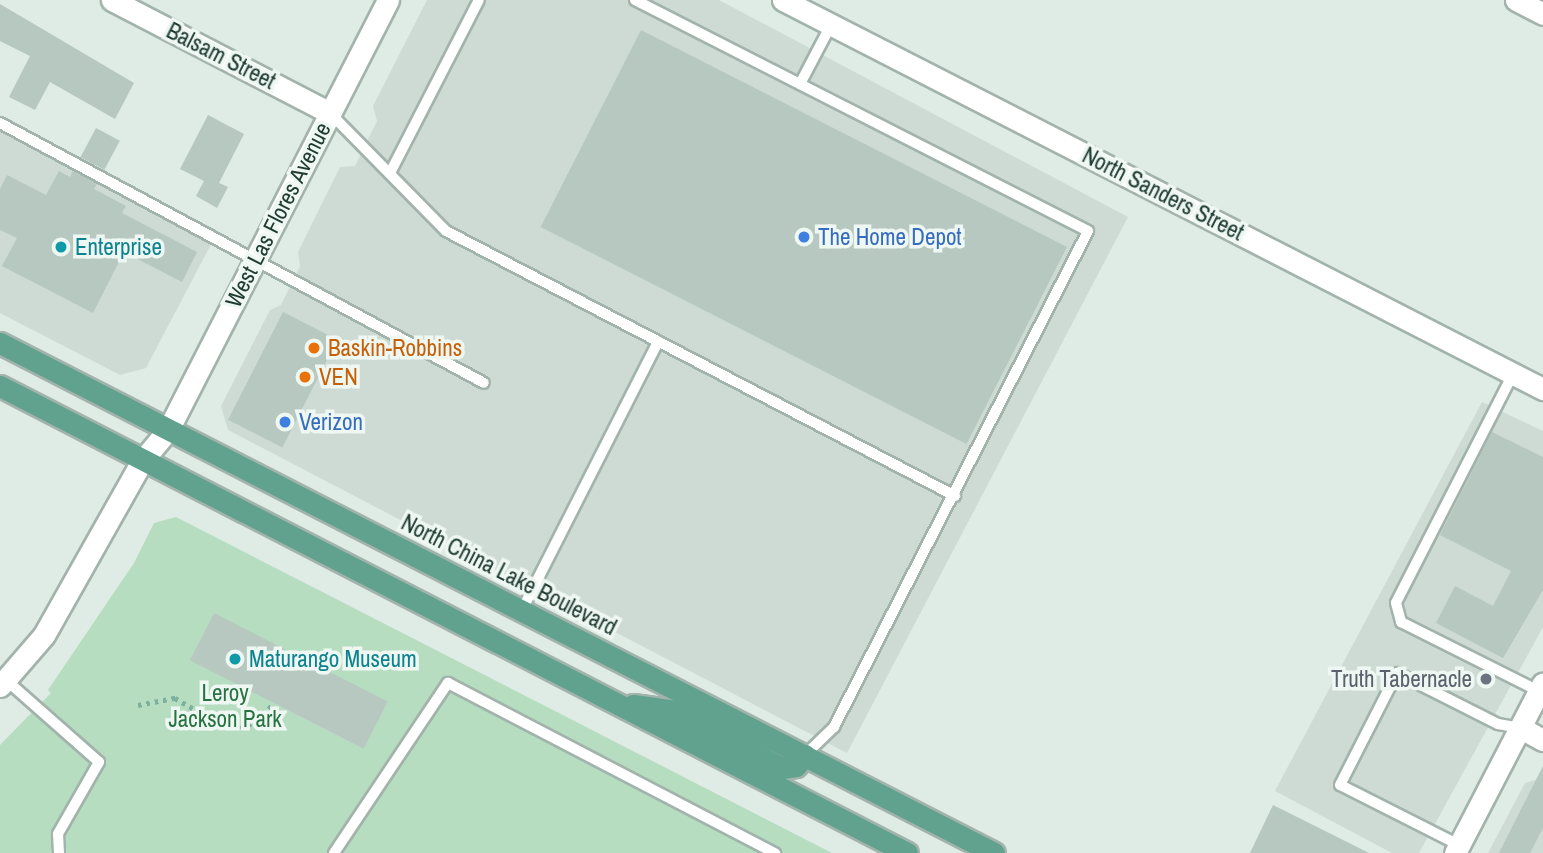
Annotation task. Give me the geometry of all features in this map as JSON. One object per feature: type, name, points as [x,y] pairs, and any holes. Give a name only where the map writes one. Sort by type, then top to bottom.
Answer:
[{"type":"main road","name":"North China Lake Boulevard","points":[[0,343],[994,853]]},
{"type":"main road","points":[[0,386],[907,853]]},
{"type":"main road","points":[[617,703],[676,711],[782,768],[796,766],[805,755]]},
{"type":"street","name":"Balsam Street","points":[[112,0],[330,113]]},
{"type":"street","name":"West Las Flores Avenue","points":[[3,683],[67,598],[142,461],[168,430],[388,0]]},
{"type":"street","name":"North Sanders Street","points":[[783,0],[1543,389]]},
{"type":"street","points":[[1516,0],[1543,14]]},
{"type":"street","points":[[1457,849],[1541,687]]},
{"type":"street","points":[[1521,728],[1543,740]]},
{"type":"lane","points":[[391,171],[479,0]]},
{"type":"lane","points":[[635,0],[1088,231],[955,496],[834,727],[805,755]]},
{"type":"lane","points":[[800,84],[831,25]]},
{"type":"lane","points":[[330,113],[391,171],[446,232],[955,496]]},
{"type":"lane","points":[[0,123],[256,259],[271,273],[484,383]]},
{"type":"lane","points":[[522,610],[658,341]]},
{"type":"lane","points":[[1513,374],[1396,603],[1401,622],[1541,687]]},
{"type":"lane","points":[[1457,849],[1340,785],[1397,673],[1498,724],[1521,728]]},
{"type":"lane","points":[[3,683],[99,762],[58,834],[59,853]]},
{"type":"lane","points":[[334,853],[448,683],[775,853]]},
{"type":"path","points":[[138,705],[174,698],[218,723],[240,728],[257,721],[274,703]]},
{"type":"shaded area","points":[[427,0],[719,0],[1128,217],[847,753],[228,430],[221,406],[270,310],[281,305],[300,266],[298,252],[340,167],[355,166],[377,121],[373,106]]},
{"type":"shaded area","points":[[0,117],[218,231],[146,368],[120,375],[0,313]]},
{"type":"shaded area","points":[[1482,402],[1543,431],[1543,627],[1419,853],[1392,853],[1275,791]]},
{"type":"shaded area","points":[[1543,778],[1543,853],[1488,853],[1525,783]]},
{"type":"green space","name":"Leroy Jackson Park","points":[[176,517],[832,853],[0,853],[0,745],[51,693],[48,690],[134,563],[154,523]]},
{"type":"building","points":[[0,4],[134,83],[115,119],[50,82],[35,110],[9,97],[30,56],[0,41]]},
{"type":"building","name":"The Home Depot","points":[[641,30],[1067,247],[967,444],[541,227]]},
{"type":"building","points":[[208,115],[244,134],[219,183],[228,187],[217,208],[196,196],[204,181],[180,169]]},
{"type":"building","points":[[96,128],[120,141],[104,170],[81,157]]},
{"type":"building","name":"Enterprise","points":[[59,171],[70,177],[73,171],[97,184],[94,189],[126,206],[122,213],[197,252],[182,282],[124,252],[93,313],[2,266],[17,238],[0,230],[0,189],[7,175],[46,195]]},
{"type":"building","points":[[283,312],[337,340],[282,448],[228,420]]},
{"type":"building","points":[[1492,432],[1543,457],[1543,590],[1503,658],[1436,623],[1455,586],[1493,606],[1511,571],[1440,535]]},
{"type":"building","points":[[214,613],[388,702],[364,749],[190,660]]},
{"type":"building","points":[[1543,766],[1543,828],[1530,853],[1499,853]]},
{"type":"building","points":[[1273,805],[1369,853],[1250,853]]},
{"type":"place","name":"The Home Depot","points":[[804,237]]},
{"type":"place","name":"Enterprise","points":[[61,247]]},
{"type":"place","name":"Baskin-Robbins","points":[[314,348]]},
{"type":"place","name":"VEN","points":[[305,377]]},
{"type":"place","name":"Verizon","points":[[285,422]]},
{"type":"place","name":"Maturango Museum","points":[[235,659]]},
{"type":"place","name":"Truth Tabernacle","points":[[1486,679]]}]
